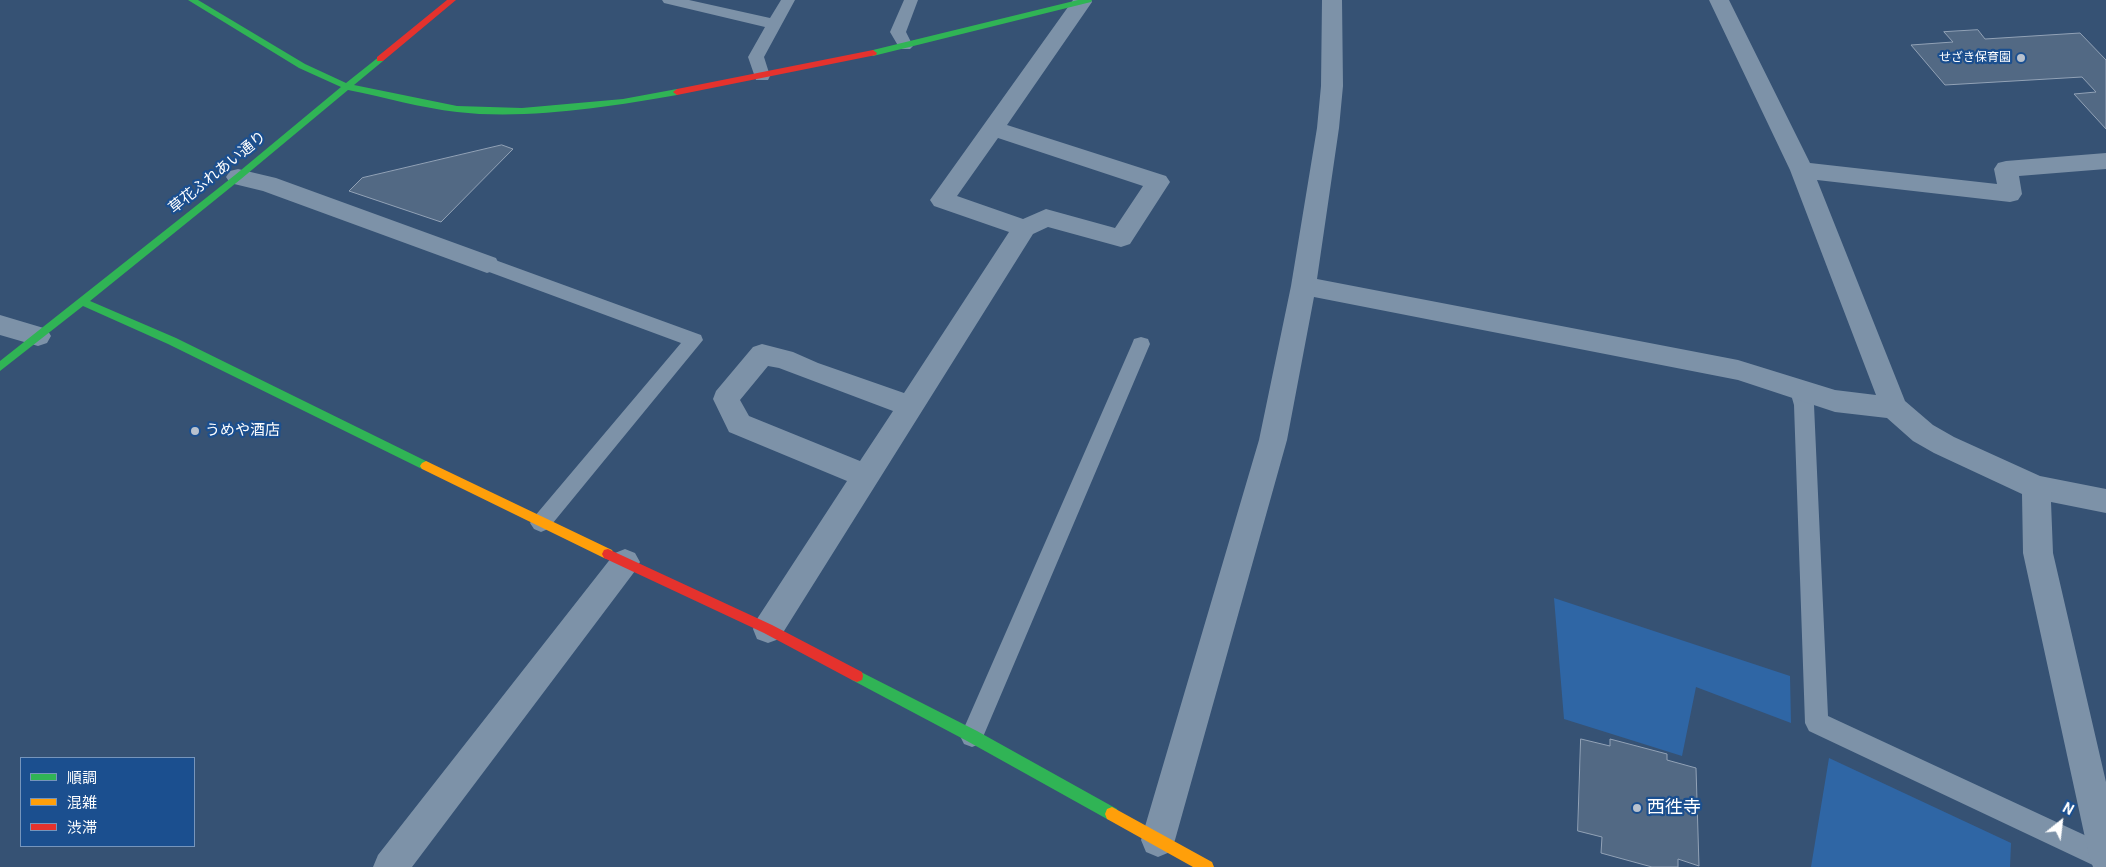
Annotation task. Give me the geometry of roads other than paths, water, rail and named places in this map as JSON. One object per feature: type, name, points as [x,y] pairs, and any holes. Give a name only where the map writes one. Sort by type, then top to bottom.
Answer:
[{"type":"street","points":[[192,0],[302,66],[348,87],[457,109],[522,111],[623,102],[762,76],[905,46],[1085,1]]},
{"type":"street","name":"草花ふれあい通り","points":[[0,367],[238,177],[452,0]]},
{"type":"street","points":[[1158,840],[1273,440],[1304,286],[1328,128],[1332,86],[1332,0]]},
{"type":"street","points":[[1719,0],[1802,170],[1894,408],[1924,433],[1944,445],[2036,486],[2106,501]]},
{"type":"street","points":[[1024,228],[942,200],[1085,1]]},
{"type":"street","points":[[768,629],[1024,228],[1046,218],[1121,238],[1158,182],[993,128]]},
{"type":"street","points":[[1802,170],[2010,194],[2006,169],[2106,161]]},
{"type":"street","points":[[238,177],[268,184],[487,264]]},
{"type":"street","points":[[1304,286],[1738,370],[1834,401],[1894,408]]},
{"type":"street","points":[[82,302],[172,341],[541,523],[768,629],[972,736],[1207,867]]},
{"type":"street","points":[[0,325],[38,336]]},
{"type":"street","points":[[866,476],[739,424],[726,399],[762,354],[784,359],[809,370],[911,406]]},
{"type":"street","points":[[2036,486],[2038,553],[2106,857]]},
{"type":"street","points":[[390,867],[625,562]]},
{"type":"lane","points":[[669,0],[774,24]]},
{"type":"lane","points":[[762,76],[756,57],[788,0]]},
{"type":"lane","points":[[905,46],[898,32],[911,0]]},
{"type":"lane","points":[[487,264],[694,340],[541,523]]},
{"type":"lane","points":[[972,736],[1141,344]]},
{"type":"lane","points":[[1800,391],[1804,405],[1817,723],[2106,857]]},
{"type":"place","name":"せざき保育園","points":[[2021,58]]},
{"type":"place","name":"うめや酒店","points":[[195,431]]},
{"type":"place","name":"西徃寺","points":[[1637,808]]}]
